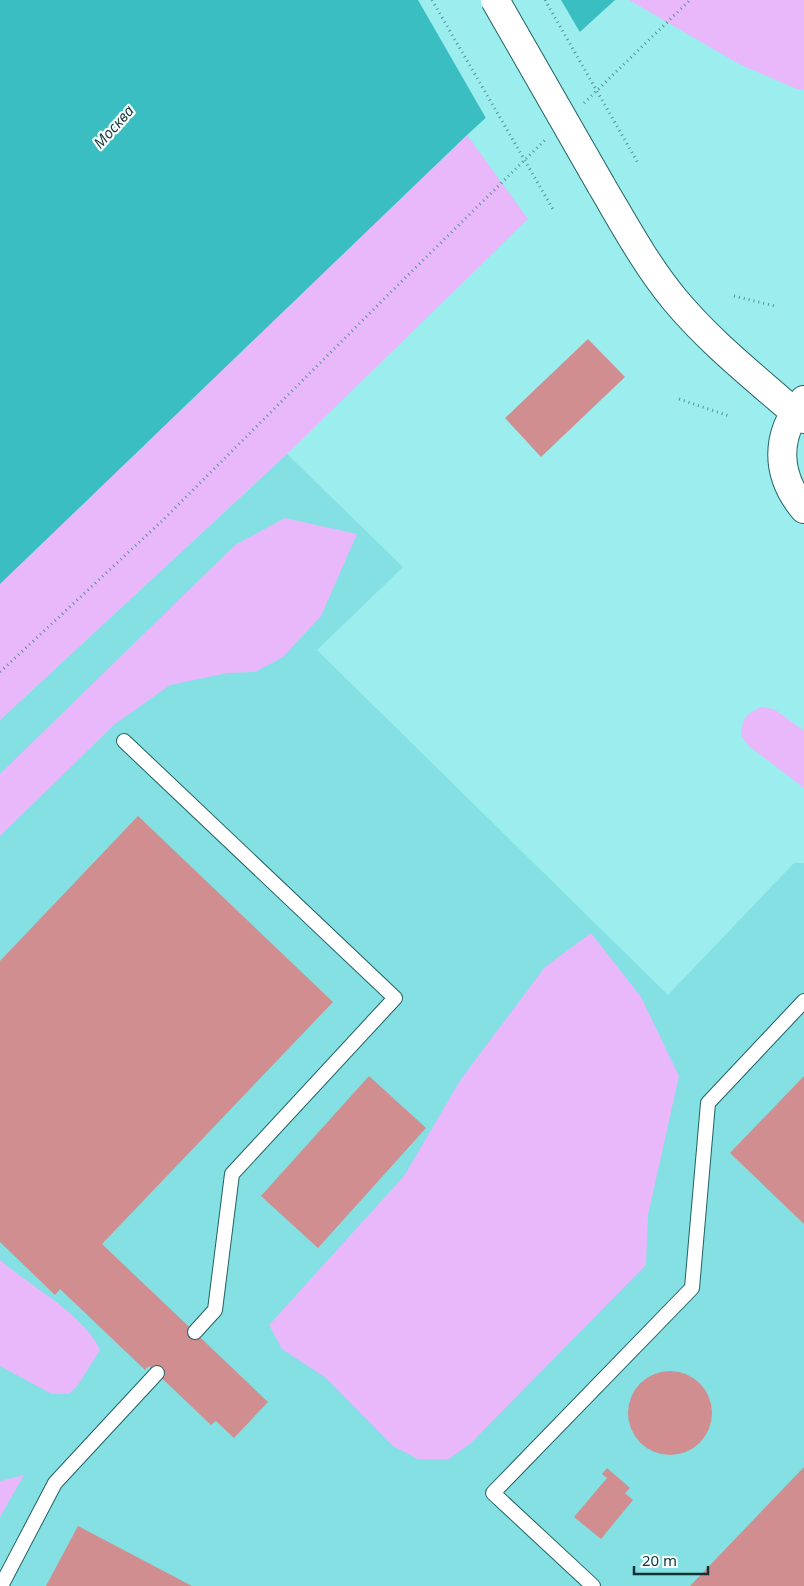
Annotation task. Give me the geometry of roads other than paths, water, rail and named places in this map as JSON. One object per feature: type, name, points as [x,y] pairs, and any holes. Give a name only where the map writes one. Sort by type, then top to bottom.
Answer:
[{"type":"street","points":[[496,0],[601,185],[646,260],[674,300],[708,336],[801,410],[786,429],[782,447],[783,466],[789,489],[804,509]]},
{"type":"lane","points":[[124,741],[395,998],[232,1174],[215,1310],[195,1332]]},
{"type":"lane","points":[[593,1586],[492,1494],[692,1288],[708,1103],[804,1001]]},
{"type":"lane","points":[[1,1586],[55,1483],[157,1374]]},
{"type":"water","name":"Москва","points":[[0,0],[615,0],[467,135],[0,584]]}]
